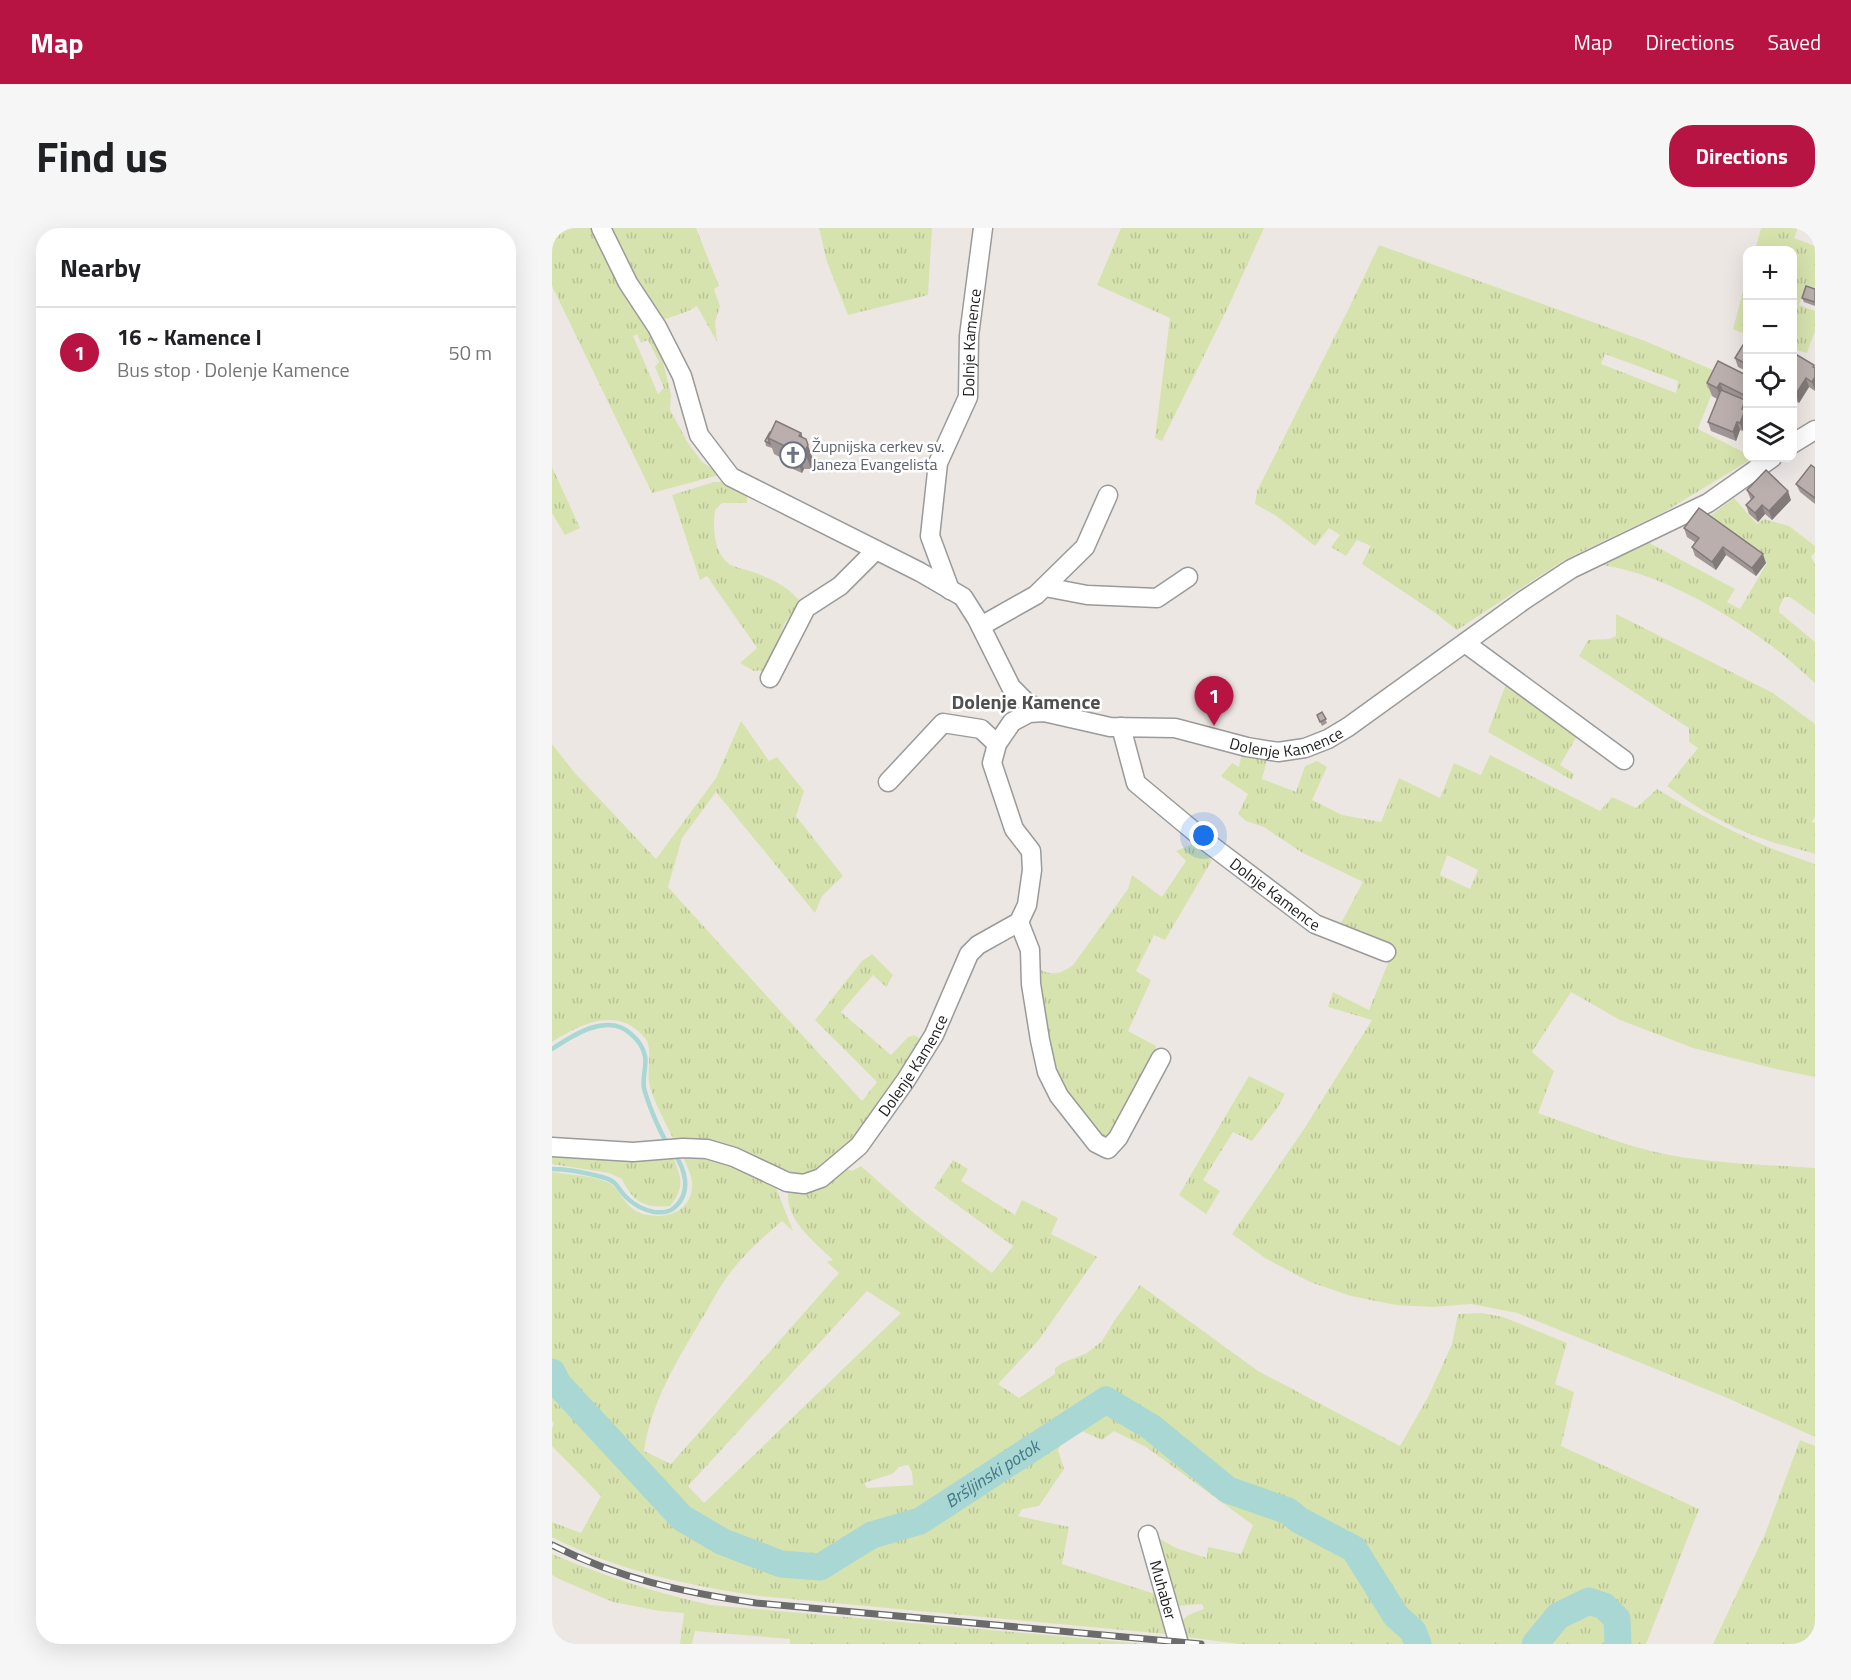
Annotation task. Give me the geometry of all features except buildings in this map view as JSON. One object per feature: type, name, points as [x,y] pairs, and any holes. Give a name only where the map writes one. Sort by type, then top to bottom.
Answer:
[{"type":"street","points":[[601,228],[628,283],[657,327],[682,376],[699,435],[731,477],[963,597],[981,626],[1011,687],[1026,702],[1044,712]]},
{"type":"street","name":"Dolnje Kamence","points":[[950,590],[930,536],[938,463],[968,397],[969,336],[983,228]]},
{"type":"street","points":[[1797,441],[1815,430]]},
{"type":"street","name":"Dolenje Kamence","points":[[1012,722],[1029,713],[1044,712],[1110,727],[1175,728],[1247,747],[1278,752],[1305,748],[1328,739],[1348,727],[1524,600],[1571,569],[1708,503],[1766,462]]},
{"type":"street","points":[[981,626],[1036,596],[1085,547],[1108,495]]},
{"type":"street","points":[[770,678],[806,608],[840,586],[876,550]]},
{"type":"street","points":[[1045,587],[1087,596],[1157,598],[1188,577]]},
{"type":"street","points":[[1465,643],[1624,760]]},
{"type":"street","points":[[1011,687],[1012,722],[997,744],[992,763],[1014,829],[1031,851],[1032,870],[1027,905],[1019,922],[1030,950],[1031,984],[1047,1071],[1059,1096],[1096,1143],[1108,1149],[1118,1138],[1161,1058]]},
{"type":"street","points":[[888,782],[943,723],[981,729],[997,744]]},
{"type":"street","name":"Dolnje Kamence","points":[[1121,727],[1136,783],[1208,843],[1315,924],[1386,952]]},
{"type":"street","name":"Dolenje Kamence","points":[[552,1147],[633,1152],[683,1148],[707,1149],[734,1157],[787,1182],[804,1184],[821,1178],[859,1146],[906,1080],[934,1035],[969,954],[978,945],[1019,922]]},
{"type":"street","name":"Muhaber","points":[[1148,1535],[1179,1644]]},
{"type":"green space","points":[[552,228],[595,228],[660,349],[671,395],[670,410],[688,443],[702,462],[711,468],[720,469],[719,475],[652,493],[552,286]],"holes":[[[637,334],[641,343],[648,340],[659,362],[655,367],[664,388],[658,394],[633,336]]]},
{"type":"green space","points":[[608,228],[696,228],[719,286],[714,289],[720,306],[715,322],[717,342],[697,306],[661,321],[648,306]]},
{"type":"green space","points":[[819,228],[932,228],[928,295],[848,315],[827,262]]},
{"type":"green space","points":[[1121,228],[1264,228],[1162,441],[1155,438],[1170,318],[1097,285]]},
{"type":"green space","points":[[1761,228],[1798,228],[1794,238],[1815,246],[1815,288],[1806,285],[1799,305],[1815,311],[1815,331],[1807,353],[1797,350],[1797,246],[1756,246]]},
{"type":"green space","points":[[1379,245],[1645,341],[1720,373],[1698,429],[1743,452],[1743,462],[1747,462],[1664,512],[1564,560],[1457,630],[1362,564],[1371,546],[1357,540],[1346,556],[1331,547],[1340,535],[1329,528],[1315,546],[1275,515],[1255,504],[1257,491]],"holes":[[[1605,354],[1678,381],[1676,393],[1601,364]]]},
{"type":"green space","points":[[1743,292],[1743,333],[1733,329]]},
{"type":"green space","points":[[552,467],[580,528],[565,535],[552,513]]},
{"type":"green space","points":[[714,482],[736,482],[747,492],[747,503],[722,503],[715,510],[715,538],[723,558],[733,566],[779,583],[802,603],[784,624],[773,661],[764,670],[754,671],[740,663],[757,648],[707,576],[700,580],[672,495]]},
{"type":"green space","points":[[1734,498],[1757,524],[1764,519],[1789,526],[1815,546],[1815,552],[1811,557],[1815,564],[1815,615],[1790,597],[1784,597],[1779,612],[1815,642],[1815,683],[1773,647],[1711,606],[1640,574],[1592,564],[1646,541],[1735,589],[1727,602],[1740,609],[1767,563],[1709,517]]},
{"type":"green space","points":[[1616,614],[1773,693],[1815,724],[1815,817],[1812,822],[1815,823],[1815,854],[1736,828],[1689,802],[1667,786],[1698,748],[1689,742],[1689,728],[1579,656],[1588,640],[1609,639],[1616,636]]},
{"type":"green space","points":[[1506,684],[1578,734],[1560,765],[1574,774],[1572,780],[1488,732]]},
{"type":"green space","points":[[741,721],[769,761],[777,757],[804,791],[796,816],[843,876],[822,896],[815,913],[716,792],[682,838],[668,887],[862,1101],[877,1082],[815,1020],[862,961],[872,954],[893,975],[886,987],[873,975],[841,1012],[891,1055],[908,1037],[915,1035],[921,1040],[868,1123],[819,1167],[797,1177],[675,1143],[651,1091],[647,1041],[628,1024],[606,1020],[595,1022],[572,1030],[552,1042],[552,744],[574,772],[656,859],[716,778]]},
{"type":"green space","points":[[1242,753],[1267,760],[1262,779],[1296,792],[1305,766],[1317,761],[1327,767],[1312,800],[1342,815],[1381,822],[1399,778],[1440,798],[1454,763],[1481,775],[1490,755],[1600,811],[1612,797],[1636,808],[1657,789],[1734,831],[1773,849],[1815,864],[1815,1077],[1693,1048],[1620,1020],[1571,992],[1532,1052],[1554,1071],[1538,1113],[1622,1143],[1691,1159],[1815,1168],[1815,1437],[1725,1397],[1517,1313],[1471,1304],[1433,1307],[1396,1305],[1351,1296],[1310,1282],[1265,1258],[1232,1234],[1304,1129],[1372,1020],[1328,1007],[1333,992],[1369,1010],[1393,951],[1339,927],[1363,882],[1301,852],[1264,827],[1246,821],[1238,814],[1248,794],[1221,776],[1232,763],[1239,767]],"holes":[[[1447,855],[1478,870],[1470,889],[1440,875]]]},
{"type":"green space","points":[[1195,843],[1212,860],[1165,940],[1154,935],[1136,971],[1151,980],[1128,1031],[1156,1046],[1156,1055],[1113,1137],[1101,1141],[1050,1068],[1036,968],[1055,973],[1064,971],[1073,965],[1128,889],[1132,875],[1162,897],[1186,861],[1176,851]]},
{"type":"green space","points":[[1249,1076],[1285,1094],[1252,1141],[1233,1132],[1203,1180],[1220,1191],[1206,1214],[1179,1195]]},
{"type":"green space","points":[[552,1152],[672,1155],[680,1175],[680,1187],[670,1206],[646,1205],[630,1193],[622,1179],[609,1173],[552,1164]]},
{"type":"green space","points":[[682,1155],[719,1162],[776,1188],[793,1231],[782,1221],[746,1255],[724,1282],[667,1381],[653,1415],[644,1451],[671,1464],[839,1273],[827,1262],[833,1260],[796,1221],[791,1212],[788,1191],[842,1167],[852,1171],[861,1166],[915,1214],[992,1273],[1013,1246],[934,1188],[953,1160],[968,1169],[961,1181],[1015,1215],[1022,1200],[1058,1218],[1051,1234],[1097,1257],[1038,1341],[998,1384],[1019,1398],[1055,1374],[1055,1368],[1062,1363],[1087,1353],[1102,1341],[1140,1285],[1258,1371],[1400,1446],[1428,1397],[1452,1344],[1458,1314],[1482,1313],[1503,1317],[1567,1343],[1555,1384],[1574,1392],[1561,1446],[1699,1509],[1646,1644],[1239,1644],[1179,1636],[1178,1625],[1188,1615],[1204,1609],[1202,1604],[1176,1606],[1155,1536],[1176,1548],[1207,1558],[1208,1547],[1241,1554],[1253,1525],[1146,1447],[1114,1431],[1102,1440],[1073,1427],[1058,1450],[1064,1469],[1039,1506],[1022,1509],[1018,1516],[1069,1527],[1062,1564],[1161,1596],[1170,1632],[1166,1634],[759,1596],[705,1587],[627,1568],[552,1537],[552,1522],[581,1533],[601,1496],[552,1446],[554,1423],[552,1421],[552,1172],[605,1181],[614,1186],[628,1205],[636,1211],[663,1216],[680,1209],[690,1195],[692,1181]],"holes":[[[867,1291],[901,1313],[704,1503],[688,1486]],[[908,1465],[912,1472],[913,1485],[867,1488],[864,1483],[892,1474],[899,1467]]]},
{"type":"green space","points":[[1800,1440],[1815,1446],[1815,1644],[1713,1644],[1765,1534]]},
{"type":"green space","points":[[552,1554],[630,1583],[711,1605],[1147,1644],[790,1644],[790,1639],[695,1631],[692,1644],[680,1644],[684,1613],[613,1602],[559,1579],[552,1575]]},
{"type":"waterway","points":[[552,1049],[580,1032],[601,1025],[612,1025],[631,1034],[644,1052],[644,1088],[654,1117],[667,1143]]},
{"type":"waterway","points":[[552,1169],[608,1179],[635,1204],[650,1211],[663,1212],[675,1207],[684,1194],[684,1173],[674,1153]]},
{"type":"waterway","name":"Bršljinski potok","points":[[552,1372],[558,1384],[682,1518],[723,1542],[781,1564],[820,1567],[872,1535],[920,1521],[1106,1400],[1151,1427],[1228,1490],[1288,1511],[1299,1520],[1354,1549],[1396,1616],[1413,1631],[1418,1644]]},
{"type":"waterway","name":"Bršljinski potok","points":[[1535,1644],[1558,1616],[1589,1601],[1604,1606],[1617,1619],[1618,1644]]},
{"type":"railway","points":[[552,1545],[602,1567],[652,1583],[756,1603],[1201,1644]]},
{"type":"place","name":"Župnijska cerkev sv. Janeza Evangelista","points":[[793,455]]},
{"type":"place","name":"16 ~ Kamence I","points":[[1214,726]]},
{"type":"district","name":"Dolenje Kamence","points":[[1026,702]]}]
